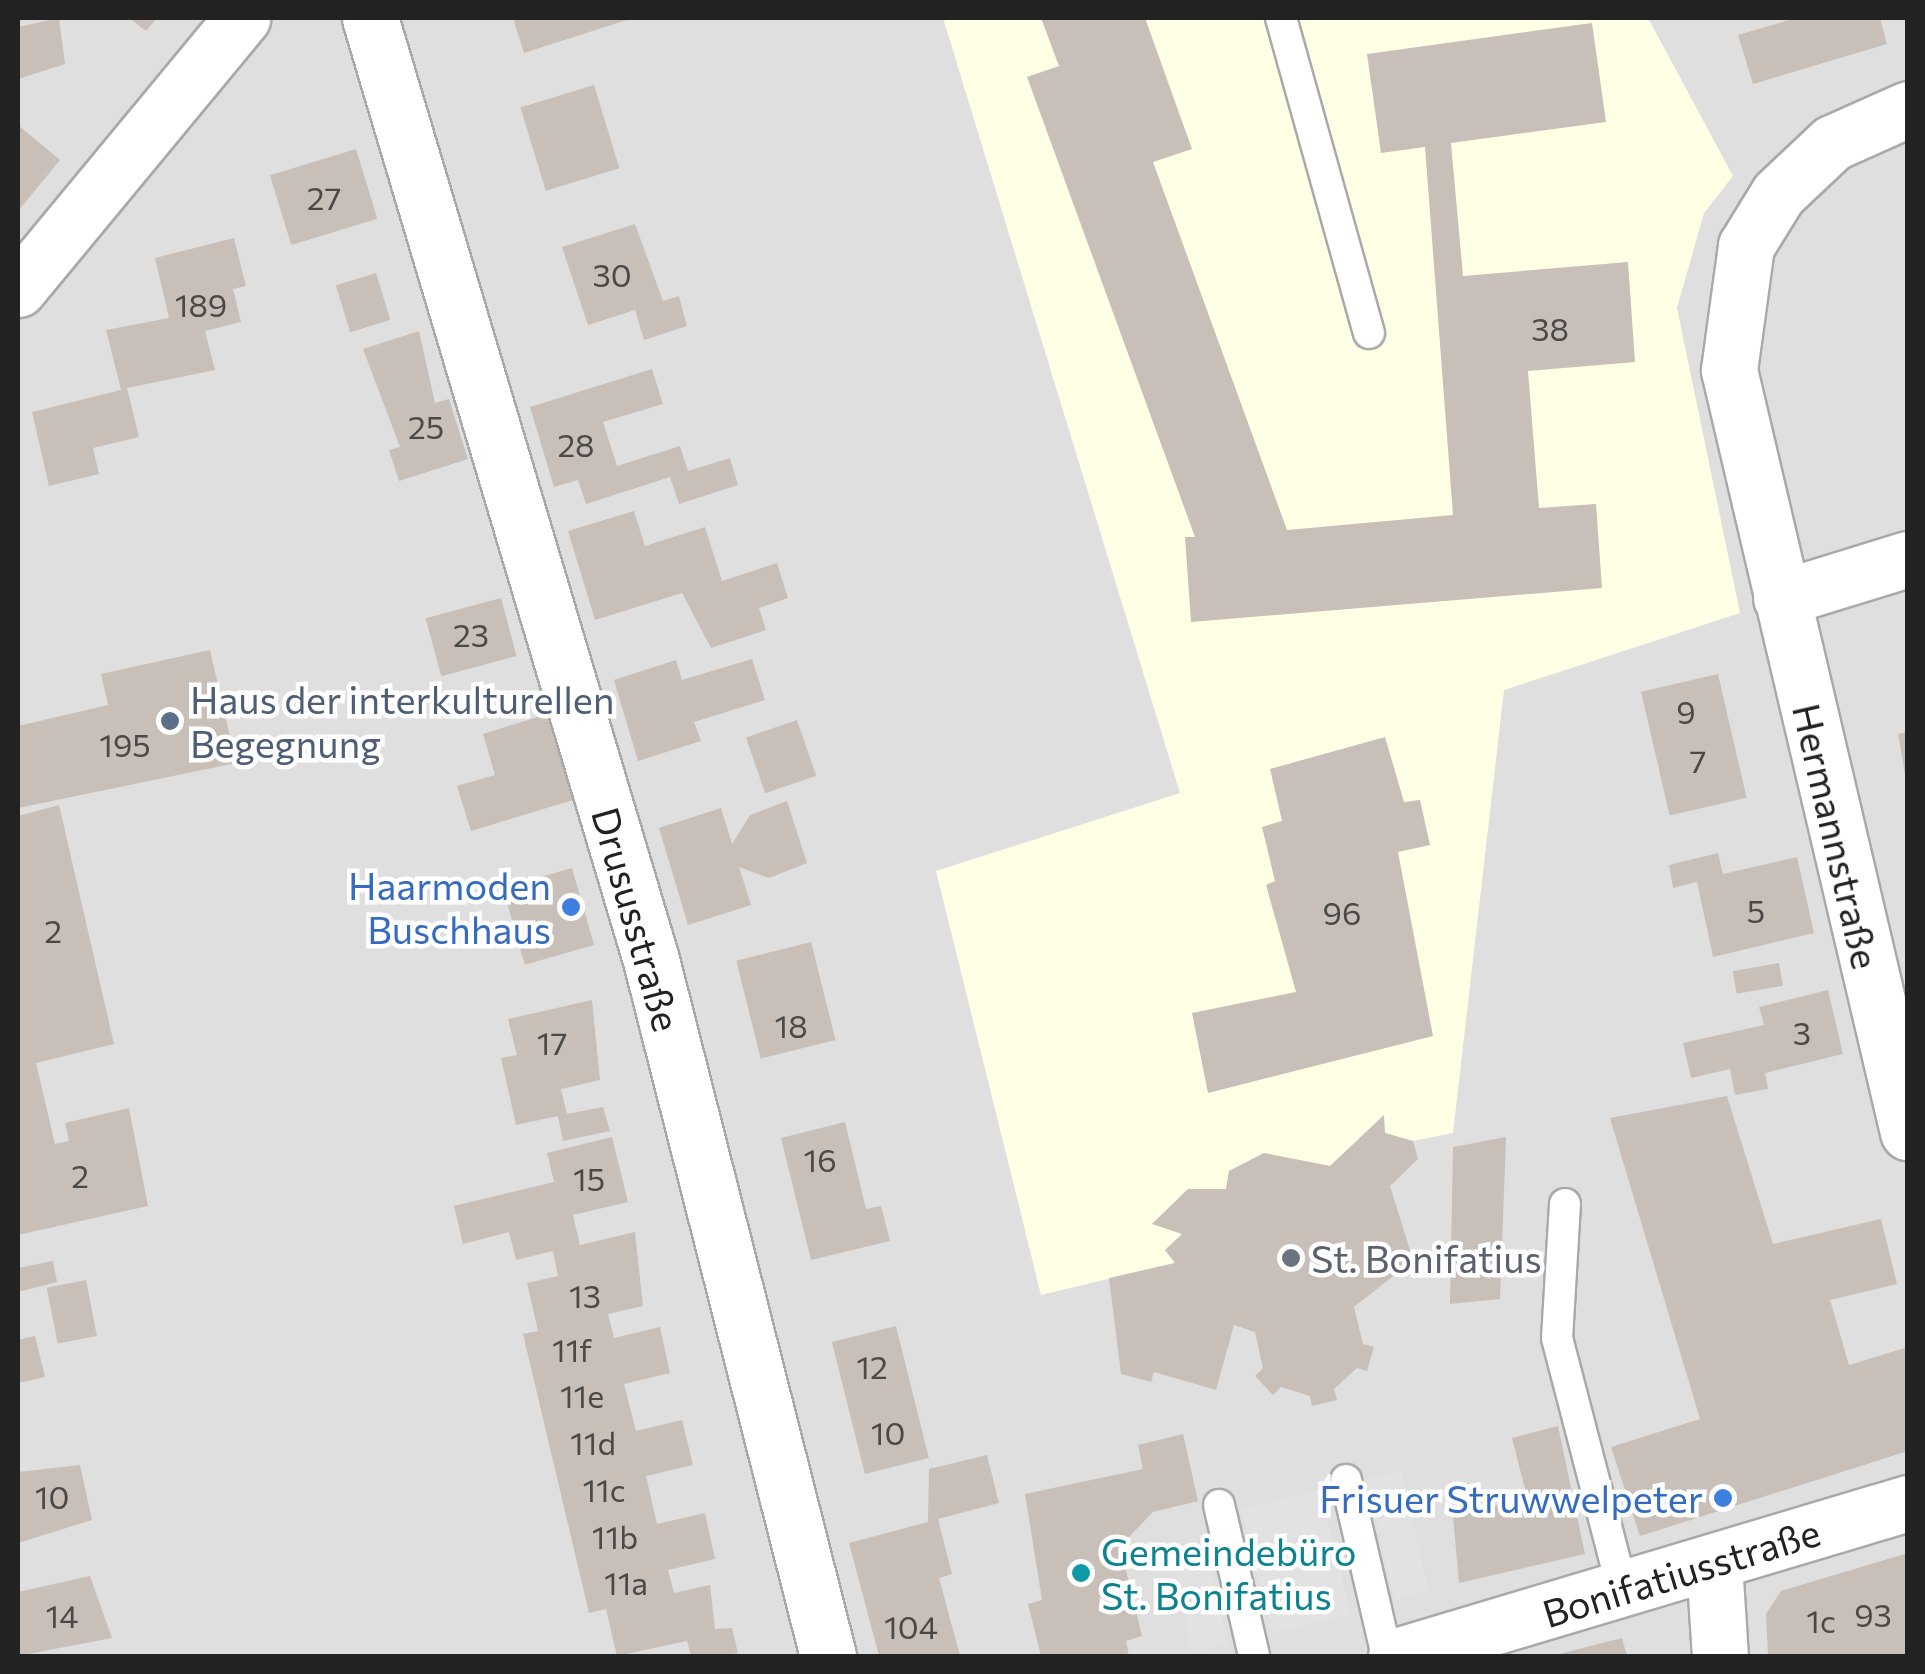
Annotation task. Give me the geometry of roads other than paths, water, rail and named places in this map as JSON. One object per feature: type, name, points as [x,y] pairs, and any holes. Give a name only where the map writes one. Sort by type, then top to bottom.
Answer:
[{"type":"street","points":[[18,289],[242,18]]},
{"type":"street","name":"Drususstraße","points":[[370,18],[651,960],[828,1656]]},
{"type":"street","name":"Hermannstraße","points":[[1908,109],[1832,143],[1778,194],[1746,246],[1729,370],[1908,1132]]},
{"type":"street","points":[[1781,598],[1908,559]]},
{"type":"street","name":"Bonifatiusstraße","points":[[1396,1656],[1908,1503]]},
{"type":"street","points":[[1714,1564],[1720,1656]]},
{"type":"lane","points":[[1281,18],[1369,333]]},
{"type":"lane","points":[[1565,1204],[1556,1338],[1624,1590]]},
{"type":"lane","points":[[1346,1480],[1387,1656]]},
{"type":"lane","points":[[1219,1505],[1254,1656]]},
{"type":"place","name":"Haus der interkulturellen Begegnung","points":[[170,721]]},
{"type":"place","name":"Haarmoden Buschhaus","points":[[571,907]]},
{"type":"place","name":"St. Bonifatius","points":[[1291,1258]]},
{"type":"place","name":"Frisuer Struwwelpeter","points":[[1723,1498]]},
{"type":"place","name":"Gemeindebüro St. Bonifatius","points":[[1081,1573]]}]
